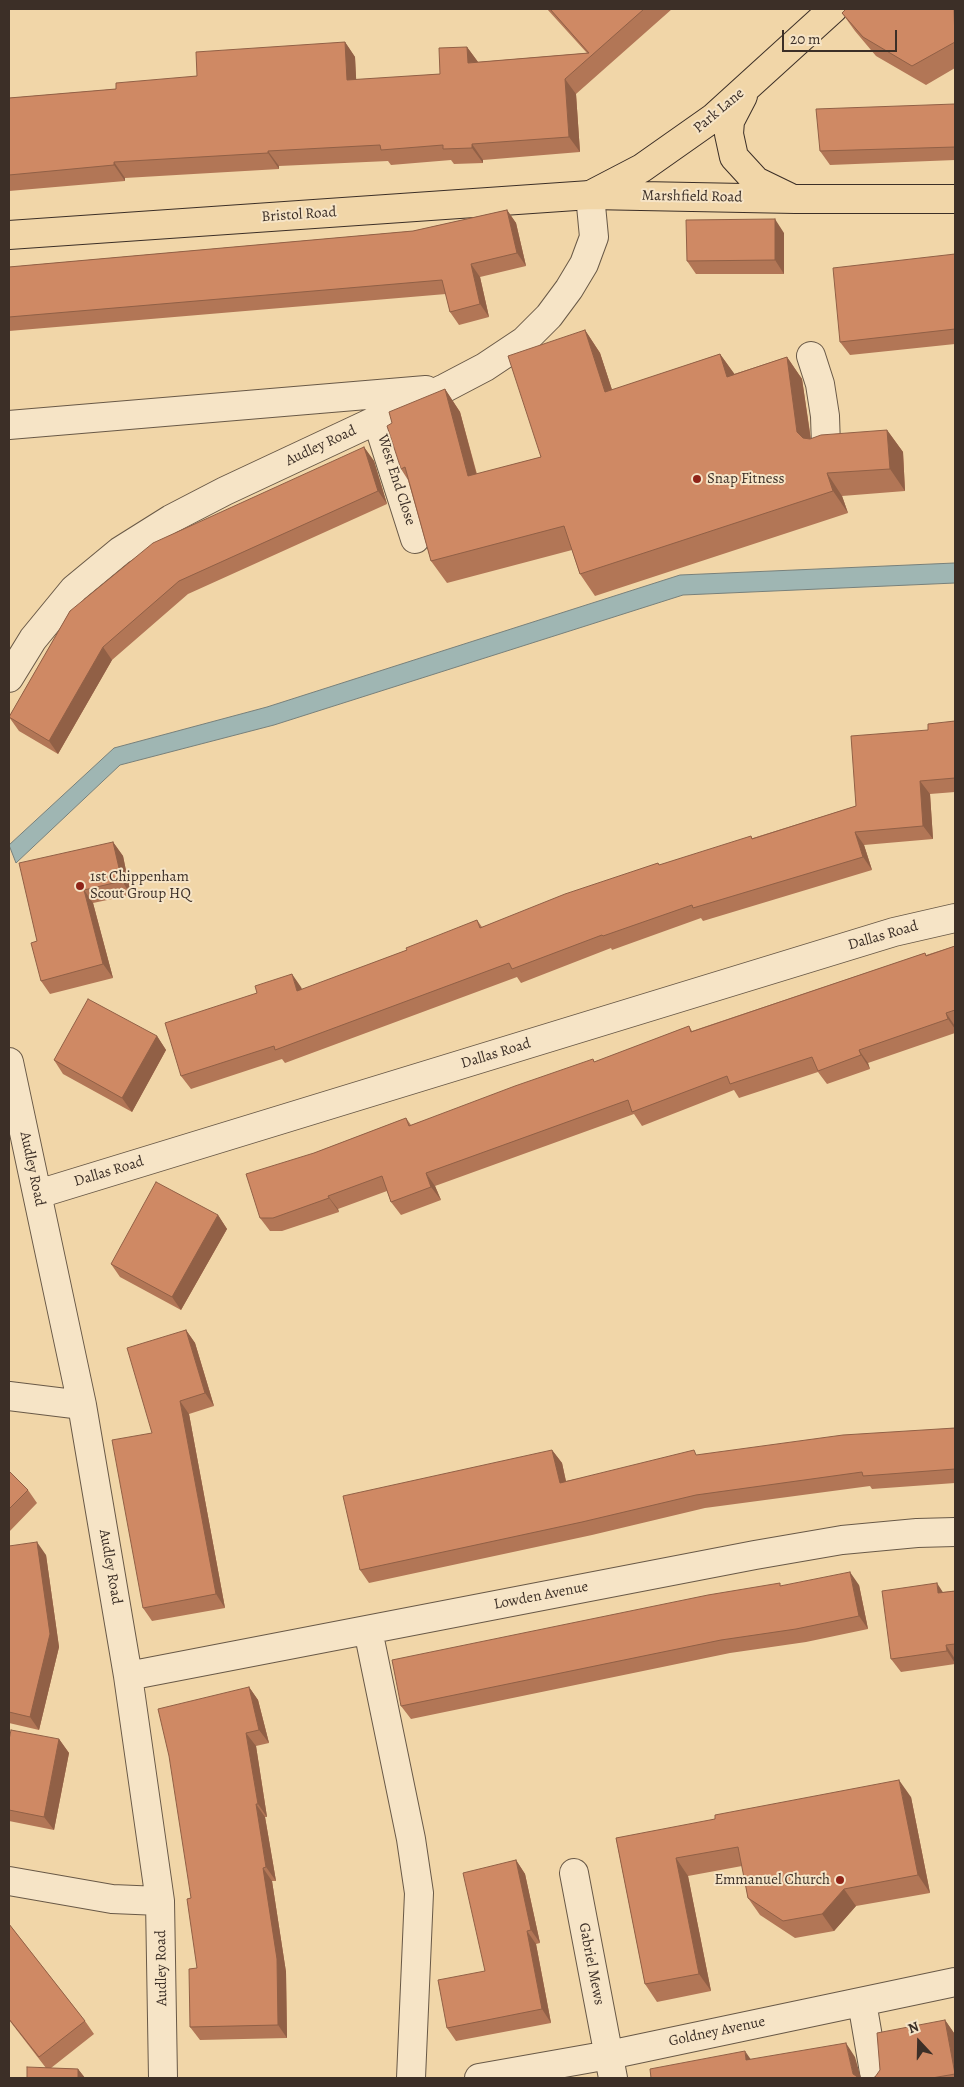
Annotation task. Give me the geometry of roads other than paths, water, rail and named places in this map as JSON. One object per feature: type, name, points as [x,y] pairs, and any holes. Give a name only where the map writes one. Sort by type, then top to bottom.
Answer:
[{"type":"main road","name":"Park Lane","points":[[590,195],[642,168],[675,147],[713,118],[753,82],[820,13]]},
{"type":"main road","name":"Marshfield Road","points":[[753,82],[736,106],[730,121],[729,134],[734,157],[756,181],[795,199]]},
{"type":"main road","name":"Marshfield Road","points":[[590,195],[795,199],[955,199]]},
{"type":"main road","name":"Bristol Road","points":[[9,235],[590,195]]},
{"type":"street","name":"Audley Road","points":[[9,678],[33,639],[74,589],[120,551],[171,519],[225,491],[445,388],[485,367],[524,341],[549,316],[569,289],[584,264],[594,237],[590,195]]},
{"type":"street","points":[[811,356],[820,384],[825,416],[826,446]]},
{"type":"street","points":[[9,426],[445,388]]},
{"type":"street","name":"West End Close","points":[[377,420],[415,539]]},
{"type":"street","name":"Dallas Road","points":[[38,1194],[894,932],[955,918]]},
{"type":"street","name":"Audley Road","points":[[9,1062],[82,1405],[128,1676],[160,1901],[163,2078]]},
{"type":"street","points":[[9,1396],[82,1405]]},
{"type":"street","name":"Lowden Avenue","points":[[128,1676],[842,1540],[917,1533],[955,1532]]},
{"type":"street","points":[[368,1630],[411,1839],[419,1893],[410,2078]]},
{"type":"street","name":"Gabriel Mews","points":[[574,1873],[611,2066]]},
{"type":"street","points":[[9,1881],[112,1899],[160,1901]]},
{"type":"street","name":"Goldney Avenue","points":[[479,2078],[611,2066],[862,2002],[955,1982]]},
{"type":"street","points":[[862,2002],[875,2078]]},
{"type":"water","points":[[955,563],[955,583],[683,595],[274,725],[120,765],[16,863],[9,845],[114,748],[267,707],[680,575]]},
{"type":"place","name":"Snap Fitness","points":[[697,479]]},
{"type":"place","name":"1st Chippenham Scout Group HQ","points":[[80,886]]},
{"type":"place","name":"Emmanuel Church","points":[[840,1880]]}]
